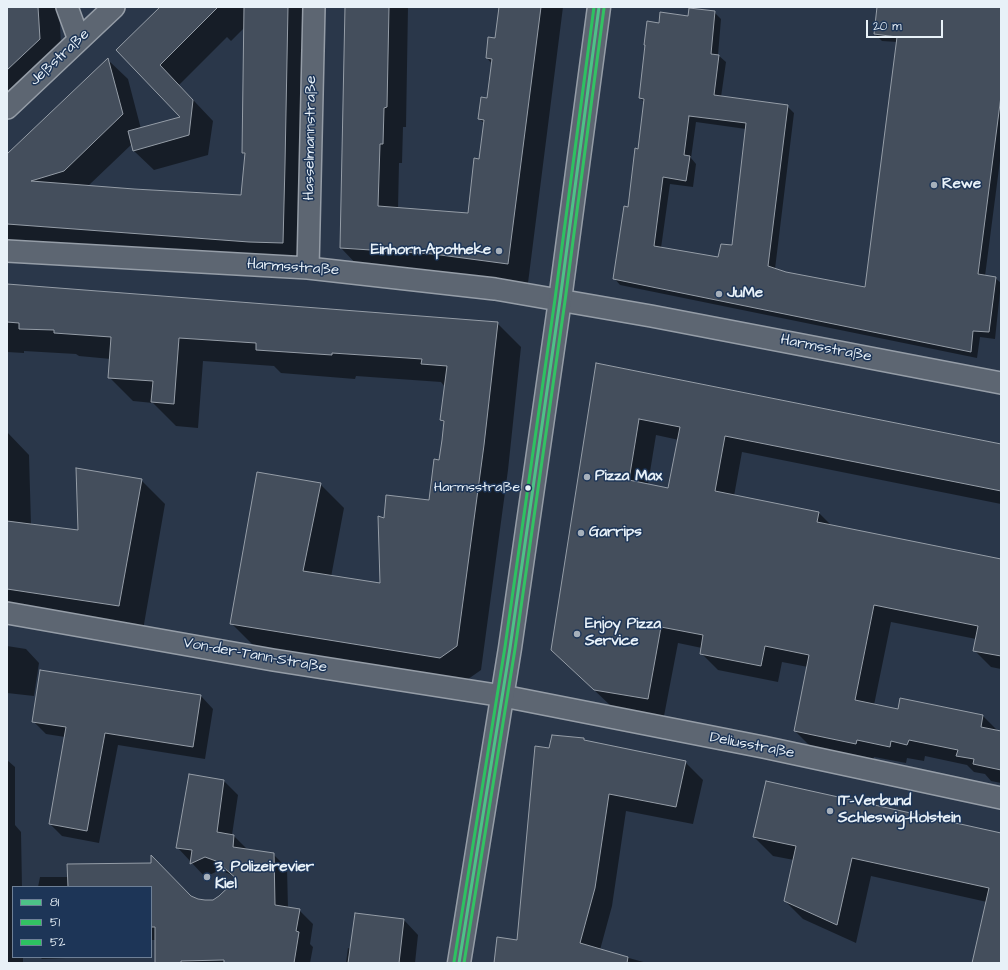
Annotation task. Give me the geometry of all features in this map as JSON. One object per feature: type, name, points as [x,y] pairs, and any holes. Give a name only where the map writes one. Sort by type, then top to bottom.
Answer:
[{"type":"street","points":[[68,7],[79,40]]},
{"type":"street","name":"Jeßstraße","points":[[7,108],[114,7]]},
{"type":"street","name":"Hasselmannstraße","points":[[308,268],[314,7]]},
{"type":"street","points":[[459,963],[503,696],[560,300],[599,7]]},
{"type":"street","name":"Harmsstraße","points":[[7,251],[308,268],[495,289],[651,316],[1001,383]]},
{"type":"street","name":"Von-der-Tann-Straße","points":[[7,613],[273,660],[503,696]]},
{"type":"street","name":"Deliusstraße","points":[[503,696],[763,747],[1001,798]]},
{"type":"building","points":[[7,7],[38,7],[40,39],[7,70]]},
{"type":"building","points":[[160,7],[218,7],[160,65],[193,100],[189,135],[133,151],[128,131],[180,117],[116,50]]},
{"type":"building","points":[[244,7],[288,7],[283,243],[249,242],[7,224],[7,154],[108,58],[123,114],[64,171],[31,181],[241,195],[245,153],[242,153]]},
{"type":"building","points":[[345,7],[389,7],[387,107],[384,108],[383,144],[380,144],[378,206],[468,213],[474,158],[479,159],[484,120],[478,119],[481,97],[487,98],[492,59],[486,58],[488,37],[495,38],[499,7],[541,7],[508,264],[433,254],[340,248]]},
{"type":"building","points":[[877,7],[1001,7],[1001,96],[978,274],[996,277],[989,332],[973,331],[971,352],[613,279],[624,206],[628,207],[635,148],[638,149],[644,99],[639,98],[647,21],[659,23],[660,12],[688,16],[689,8],[715,11],[711,54],[719,55],[714,95],[788,105],[768,266],[786,272],[865,287],[897,37],[874,34]],"holes":[[[689,116],[746,123],[732,245],[721,244],[718,257],[654,246],[663,177],[686,181],[690,156],[684,155]]]},
{"type":"building","points":[[7,284],[498,322],[484,445],[457,646],[440,658],[230,624],[257,472],[321,483],[303,571],[380,583],[378,516],[384,518],[386,495],[429,500],[434,459],[439,460],[442,440],[444,421],[440,420],[447,366],[421,364],[422,359],[256,350],[256,343],[179,338],[174,404],[151,402],[153,381],[108,378],[111,337],[54,333],[54,330],[19,329],[19,323],[7,322]]},
{"type":"building","points":[[596,363],[1001,444],[1001,491],[725,436],[715,491],[819,512],[817,522],[1001,559],[1001,656],[973,651],[978,626],[874,605],[855,700],[898,709],[900,698],[983,715],[981,727],[1001,731],[1001,770],[973,764],[974,759],[956,756],[958,750],[909,740],[907,745],[891,741],[890,747],[857,740],[856,744],[794,731],[809,655],[765,646],[761,666],[700,654],[703,635],[661,627],[648,699],[594,690],[551,650]],"holes":[[[639,419],[680,427],[668,488],[629,480]]]},
{"type":"building","points":[[76,468],[142,479],[119,606],[7,589],[7,521],[78,530]]},
{"type":"building","points":[[40,670],[201,695],[193,747],[105,733],[87,831],[49,824],[66,727],[32,722]]},
{"type":"building","points":[[552,735],[584,738],[584,740],[686,761],[676,807],[609,794],[595,888],[580,943],[628,957],[627,963],[494,963],[497,937],[517,940],[535,746],[549,748]]},
{"type":"building","points":[[189,774],[224,780],[217,832],[234,835],[233,847],[274,853],[275,905],[300,909],[296,931],[299,932],[294,963],[224,963],[224,960],[155,963],[155,927],[152,927],[152,886],[68,886],[67,864],[151,863],[151,855],[191,896],[198,899],[213,900],[237,879],[216,861],[205,857],[190,864],[192,850],[176,848]]},
{"type":"building","points":[[766,781],[1001,833],[1001,963],[972,963],[989,888],[852,858],[837,925],[784,901],[796,846],[753,837]]},
{"type":"building","points":[[355,913],[404,919],[399,963],[348,963]]},
{"type":"transit line","name":"52","points":[[454,962],[505,647],[555,299],[594,7]]},
{"type":"transit line","name":"81","points":[[459,963],[510,648],[560,300],[599,7]]},
{"type":"transit line","name":"51","points":[[464,963],[515,649],[565,301],[604,8]]},
{"type":"place","name":"Rewe","points":[[934,185]]},
{"type":"place","name":"Einhorn-Apotheke","points":[[499,251]]},
{"type":"place","name":"JuMe","points":[[719,294]]},
{"type":"place","name":"Pizza Max","points":[[587,477]]},
{"type":"place","name":"Harmsstraße","points":[[528,488]]},
{"type":"place","name":"Garrips","points":[[581,533]]},
{"type":"place","name":"Enjoy Pizza Service","points":[[577,634]]},
{"type":"place","name":"IT-Verbund Schleswig-Holstein","points":[[830,811]]},
{"type":"place","name":"3. Polizeirevier Kiel","points":[[207,877]]}]
